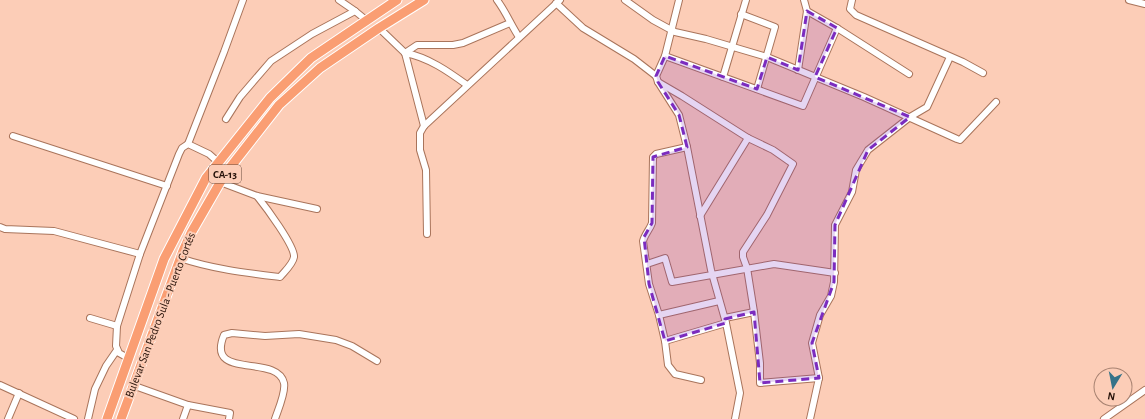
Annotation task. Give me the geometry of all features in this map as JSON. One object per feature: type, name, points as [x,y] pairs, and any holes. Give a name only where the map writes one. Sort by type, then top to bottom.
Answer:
[{"type":"highway","name":"Bulevar San Pedro Sula - Puerto Cortés","points":[[121,419],[132,385],[180,258],[191,233],[220,182],[279,105],[320,68],[424,0]]},
{"type":"highway","name":"Bulevar San Pedro Sula - Puerto Cortés","points":[[106,419],[164,259],[199,190],[218,162],[270,98],[311,58],[395,1]]},
{"type":"street","points":[[128,358],[118,354],[116,346],[117,326],[140,254],[182,148],[188,144],[224,52],[242,0]]},
{"type":"street","points":[[339,0],[366,20]]},
{"type":"street","points":[[497,0],[519,37]]},
{"type":"street","points":[[625,0],[653,20],[672,30],[689,36],[706,38],[767,57],[910,117],[956,140],[960,140],[996,102]]},
{"type":"street","points":[[657,79],[665,56],[679,0]]},
{"type":"street","points":[[722,77],[746,0]]},
{"type":"street","points":[[798,70],[807,11],[804,0]]},
{"type":"street","points":[[852,0],[850,9],[856,15],[964,62],[984,73]]},
{"type":"street","points":[[1129,0],[1145,4]]},
{"type":"street","points":[[428,234],[426,170],[420,150],[420,133],[424,126],[467,85],[558,2],[583,28],[634,59],[657,79],[682,96],[748,138],[773,150],[793,164],[767,215],[744,252],[743,257],[747,268],[754,312],[760,363],[760,382],[819,378]]},
{"type":"street","points":[[226,119],[240,97],[271,61],[312,34],[355,11]]},
{"type":"street","points":[[807,11],[837,28],[909,74]]},
{"type":"street","points":[[741,14],[775,27],[757,89]]},
{"type":"street","points":[[405,53],[417,45],[453,45],[510,23]]},
{"type":"street","points":[[379,28],[405,53],[421,57],[448,72],[467,85]]},
{"type":"street","points":[[665,56],[803,106],[837,28]]},
{"type":"street","points":[[405,53],[424,126]]},
{"type":"street","points":[[810,419],[819,378],[812,343],[820,315],[831,296],[835,273],[835,226],[852,192],[856,170],[868,150],[910,117],[927,107],[950,57]]},
{"type":"street","points":[[657,79],[679,115],[687,147],[712,275],[725,320],[740,393],[735,419]]},
{"type":"street","points":[[13,136],[167,186]]},
{"type":"street","points":[[700,216],[748,138]]},
{"type":"street","points":[[188,144],[209,154],[218,162]]},
{"type":"street","points":[[687,147],[656,154],[653,157],[652,223],[651,228],[644,237],[644,241],[649,284],[659,315],[665,341],[668,365],[675,374],[701,380]]},
{"type":"street","points":[[220,182],[257,196],[317,209]]},
{"type":"street","points":[[180,258],[196,264],[250,274],[280,277],[293,262],[294,256],[292,248],[257,196]]},
{"type":"street","points":[[0,227],[5,229],[54,231],[140,254]]},
{"type":"street","points":[[647,264],[665,258],[672,282],[774,264],[835,273]]},
{"type":"street","points":[[659,315],[720,301]]},
{"type":"street","points":[[665,341],[725,320],[754,312]]},
{"type":"street","points":[[90,318],[117,326]]},
{"type":"street","points":[[275,419],[285,389],[284,382],[280,375],[272,369],[235,364],[227,361],[220,344],[224,335],[232,333],[265,336],[299,334],[336,340],[352,346],[377,361]]},
{"type":"street","points":[[88,419],[95,389],[106,366],[117,350]]},
{"type":"street","points":[[0,385],[74,419]]},
{"type":"street","points":[[132,385],[188,404],[230,413],[228,419]]},
{"type":"street","points":[[1104,419],[1145,390]]},
{"type":"street","points":[[8,419],[19,393]]},
{"type":"street","points":[[183,419],[188,404]]},
{"type":"highlighted area","points":[[807,11],[837,28],[815,77],[910,117],[868,150],[835,225],[834,282],[812,343],[819,378],[760,383],[754,312],[725,319],[726,323],[665,341],[649,284],[644,237],[652,223],[653,157],[687,147],[679,115],[658,82],[656,76],[665,56],[757,89],[767,57],[798,70]]}]
